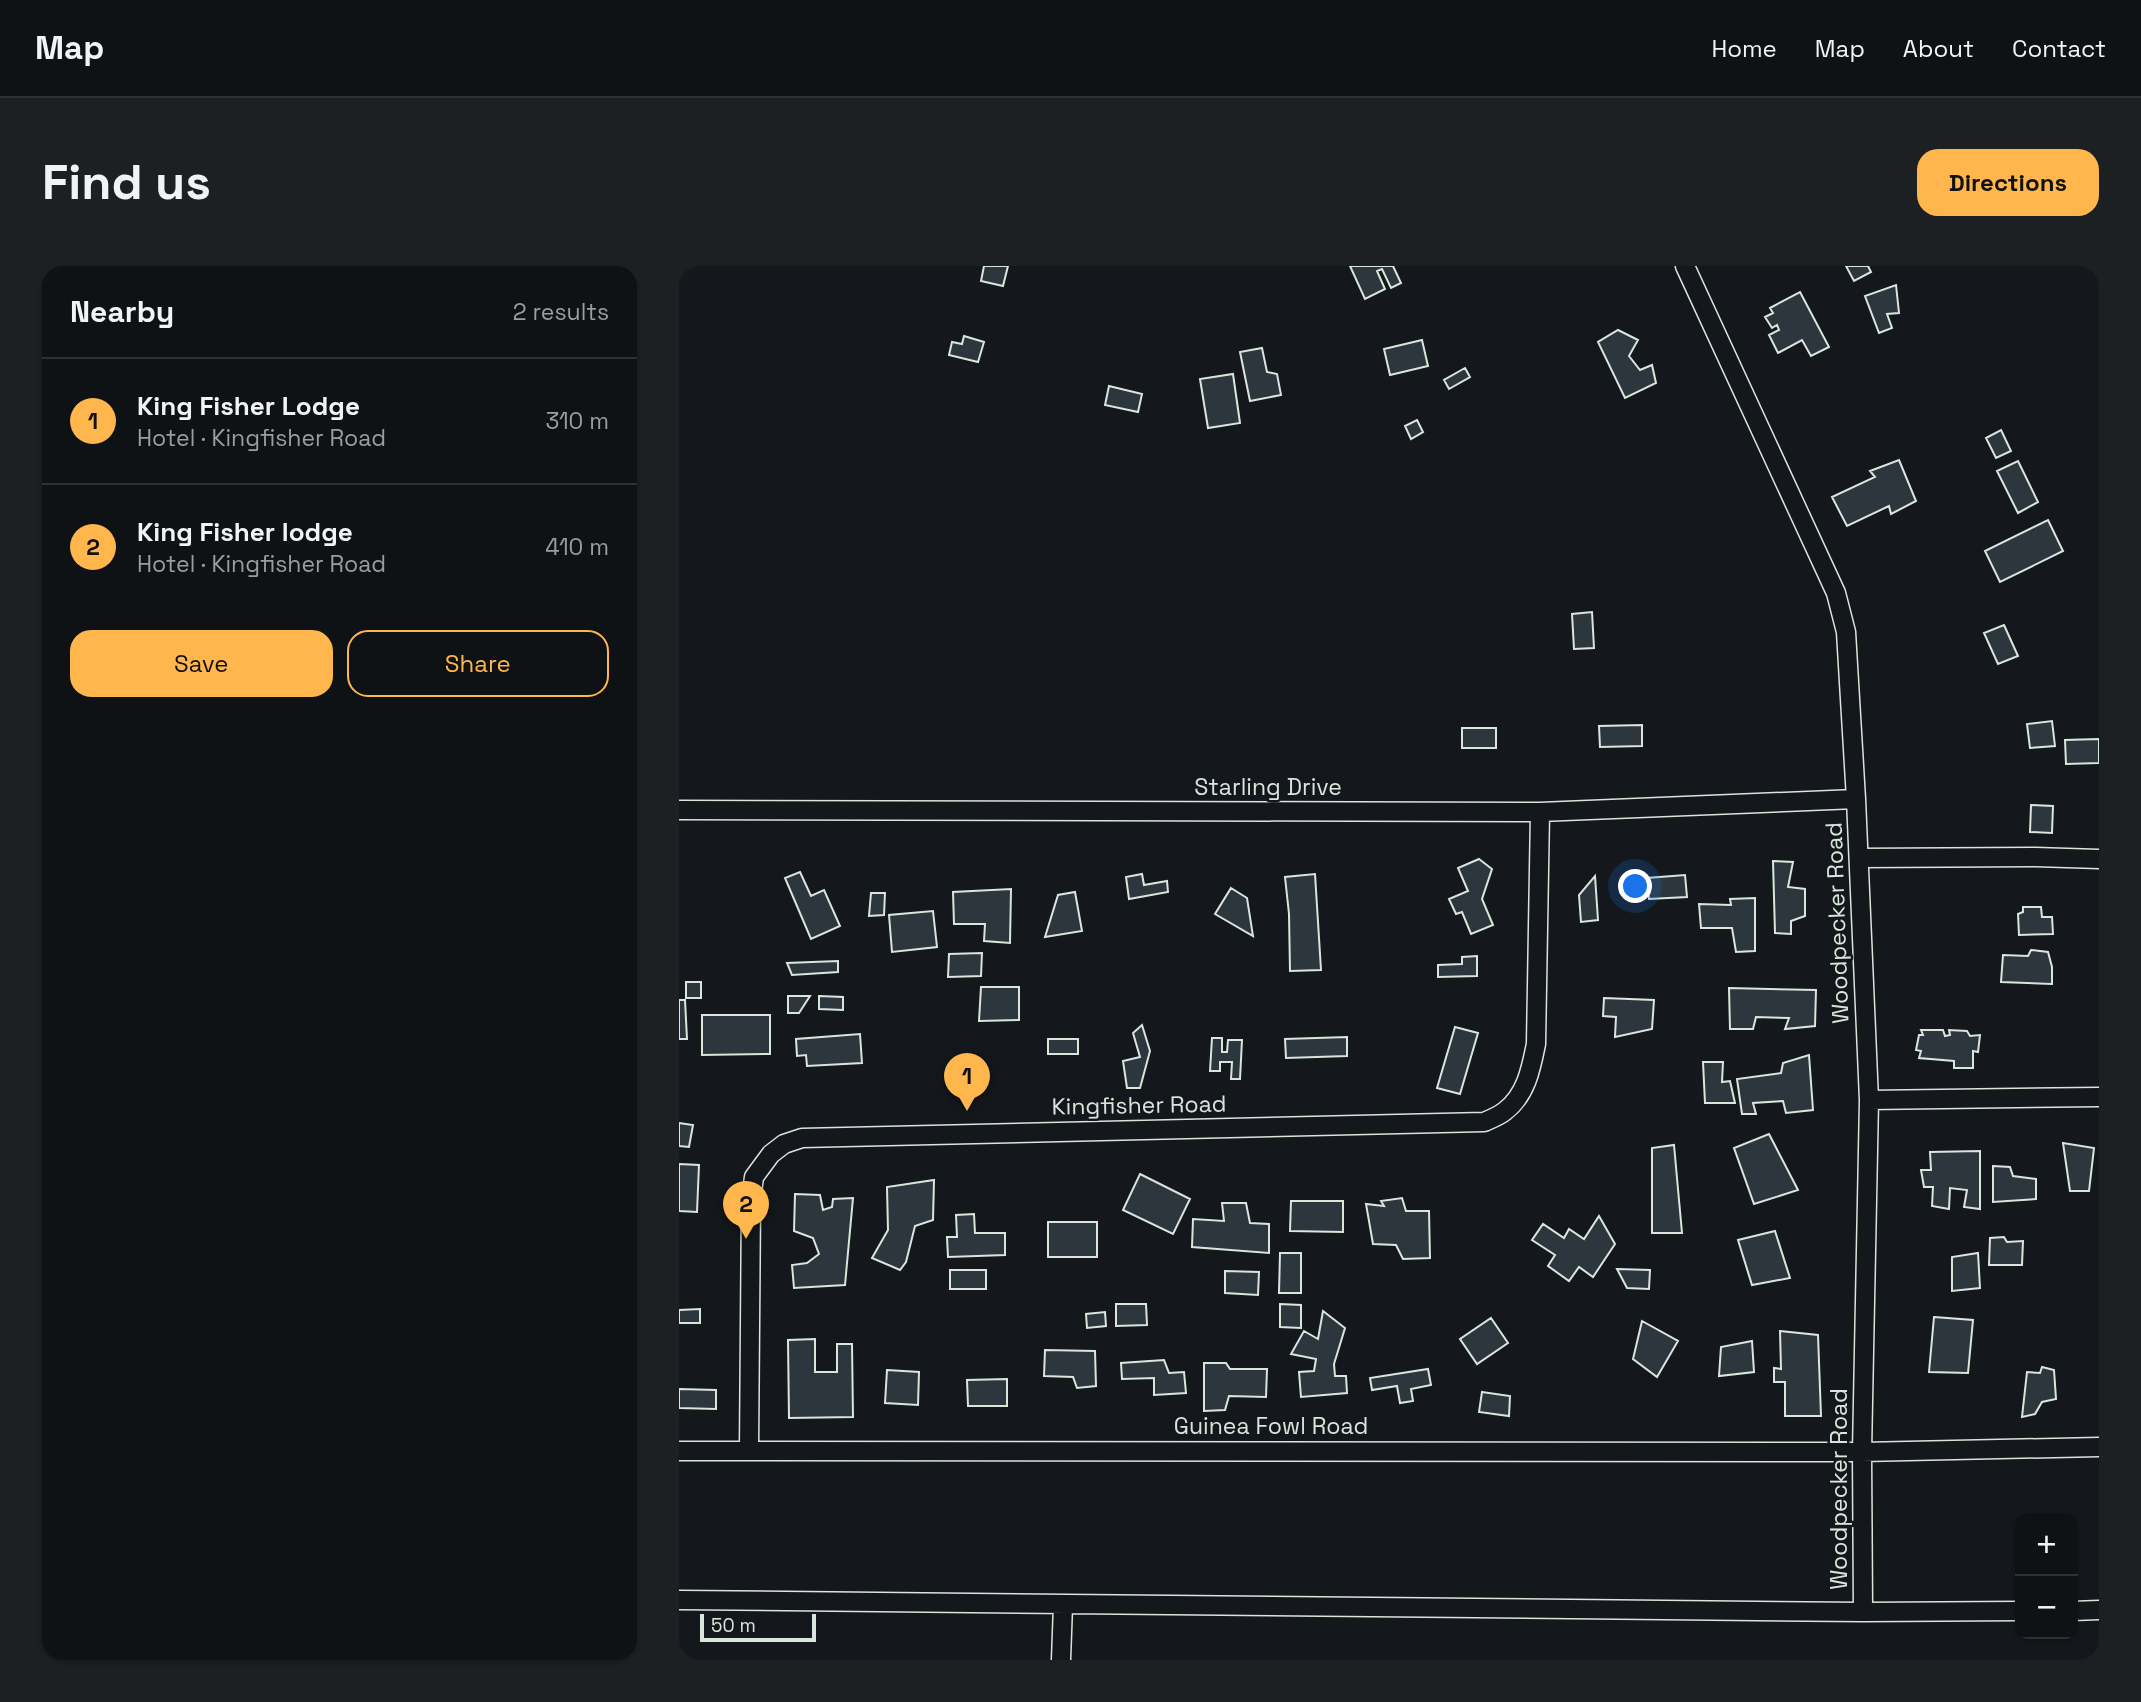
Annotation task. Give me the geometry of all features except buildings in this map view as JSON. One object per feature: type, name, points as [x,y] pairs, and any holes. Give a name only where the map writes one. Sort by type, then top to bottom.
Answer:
[{"type":"street","name":"Woodpecker Road","points":[[1685,266],[1836,593],[1846,632],[1869,1100],[1862,1452],[1863,1612]]},
{"type":"street","name":"Starling Drive","points":[[679,810],[1540,813],[1856,799]]},
{"type":"street","name":"Kingfisher Road","points":[[749,1450],[751,1200],[754,1177],[771,1154],[784,1144],[802,1138],[1484,1122],[1505,1111],[1520,1096],[1530,1073],[1536,1045],[1540,813]]},
{"type":"street","points":[[1859,858],[2099,859]]},
{"type":"street","points":[[1869,1100],[2099,1097]]},
{"type":"street","name":"Guinea Fowl Road","points":[[679,1451],[1862,1452],[2099,1447]]},
{"type":"street","points":[[679,1600],[1863,1612],[2015,1611]]},
{"type":"street","points":[[1061,1660],[1063,1605]]},
{"type":"street","points":[[2078,1611],[2099,1611]]},
{"type":"place","name":"King Fisher Lodge","points":[[967,1111]]},
{"type":"place","name":"King Fisher lodge","points":[[746,1239]]}]
